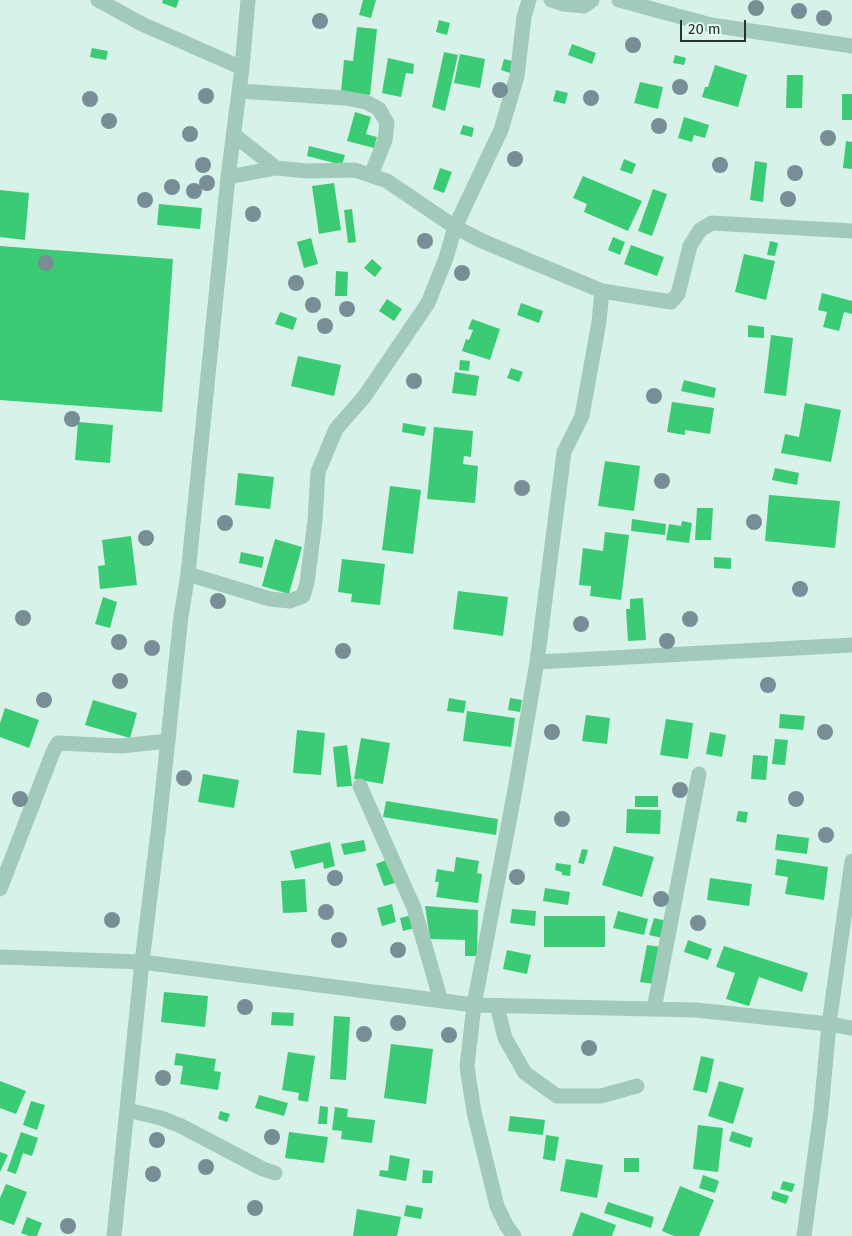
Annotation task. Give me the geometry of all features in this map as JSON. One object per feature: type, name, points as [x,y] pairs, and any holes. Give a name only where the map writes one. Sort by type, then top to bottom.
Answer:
[{"type":"street","points":[[98,0],[142,24],[242,68]]},
{"type":"street","points":[[114,1236],[142,962],[181,616],[188,574],[248,0]]},
{"type":"street","points":[[188,574],[270,599],[290,602],[303,596],[307,583],[315,521],[318,472],[336,429],[364,397],[428,303],[446,258],[455,227],[501,130],[517,76],[524,17],[529,0]]},
{"type":"street","points":[[550,0],[563,4],[584,6],[592,0]]},
{"type":"street","points":[[619,0],[711,25],[852,46]]},
{"type":"street","points":[[239,91],[345,98],[366,102],[379,109],[387,123],[385,140],[371,175]]},
{"type":"street","points":[[234,135],[276,168]]},
{"type":"street","points":[[228,177],[276,168],[307,171],[355,170],[388,181],[455,227],[482,241],[602,291],[671,302],[678,294],[690,246],[700,230],[712,223],[852,231]]},
{"type":"street","points":[[514,1236],[506,1225],[497,1206],[474,1112],[467,1067],[474,1005],[537,662],[564,452],[582,416],[599,322],[602,291]]},
{"type":"street","points":[[537,662],[852,645]]},
{"type":"street","points":[[0,889],[58,743],[121,746],[168,741],[170,718]]},
{"type":"street","points":[[654,1009],[699,774]]},
{"type":"street","points":[[360,786],[414,908],[441,1001]]},
{"type":"street","points":[[804,1236],[821,1111],[829,1024],[852,861]]},
{"type":"street","points":[[0,957],[142,962],[474,1005],[696,1010],[852,1028]]},
{"type":"street","points":[[497,1006],[505,1038],[525,1073],[557,1096],[601,1096],[637,1086]]},
{"type":"street","points":[[127,1110],[161,1118],[181,1126],[263,1169],[275,1173]]},
{"type":"building","points":[[163,0],[179,0],[176,8],[162,3]]},
{"type":"building","points":[[363,0],[376,0],[371,18],[359,15]]},
{"type":"building","points":[[439,20],[450,23],[447,35],[436,32]]},
{"type":"building","points":[[357,27],[377,29],[370,95],[341,92],[344,60],[353,61]]},
{"type":"building","points":[[572,44],[596,53],[592,64],[568,55]]},
{"type":"building","points":[[92,48],[108,51],[106,60],[90,57]]},
{"type":"building","points":[[444,52],[458,55],[445,111],[432,107]]},
{"type":"building","points":[[460,54],[485,59],[480,88],[454,83]]},
{"type":"building","points":[[675,55],[686,58],[684,65],[673,63]]},
{"type":"building","points":[[388,58],[414,64],[413,74],[406,73],[401,97],[382,93]]},
{"type":"building","points":[[504,59],[516,62],[513,74],[501,70]]},
{"type":"building","points":[[715,65],[747,75],[738,107],[702,97],[705,87],[708,87]]},
{"type":"building","points":[[787,75],[803,75],[802,108],[786,108]]},
{"type":"building","points":[[640,82],[663,87],[658,109],[634,103]]},
{"type":"building","points":[[556,90],[568,93],[565,104],[553,101]]},
{"type":"building","points":[[842,94],[852,94],[852,120],[842,120]]},
{"type":"building","points":[[355,112],[371,117],[366,134],[377,137],[374,148],[347,141]]},
{"type":"building","points":[[684,117],[709,125],[705,138],[694,135],[692,142],[678,138]]},
{"type":"building","points":[[463,125],[474,128],[472,137],[460,134]]},
{"type":"building","points":[[846,141],[852,142],[852,169],[843,168]]},
{"type":"building","points":[[309,146],[345,155],[342,165],[307,156]]},
{"type":"building","points":[[624,159],[636,164],[632,174],[620,170]]},
{"type":"building","points":[[755,161],[767,163],[763,202],[750,200]]},
{"type":"building","points":[[440,168],[452,172],[444,193],[433,189]]},
{"type":"building","points":[[583,176],[642,201],[628,231],[584,212],[587,204],[573,198]]},
{"type":"building","points":[[334,183],[341,230],[319,234],[312,186]]},
{"type":"building","points":[[653,189],[667,194],[652,236],[638,231]]},
{"type":"building","points":[[0,190],[29,193],[25,240],[0,237]]},
{"type":"building","points":[[159,204],[202,208],[200,229],[157,225]]},
{"type":"building","points":[[352,209],[356,242],[348,243],[344,210]]},
{"type":"building","points":[[613,237],[625,242],[620,255],[608,250]]},
{"type":"building","points":[[311,238],[318,264],[304,268],[297,242]]},
{"type":"building","points":[[770,241],[778,243],[775,256],[767,255]]},
{"type":"building","points":[[631,245],[664,257],[657,276],[624,264]]},
{"type":"building","points":[[0,246],[173,259],[162,412],[0,400]]},
{"type":"building","points":[[744,254],[775,261],[766,300],[735,292]]},
{"type":"building","points":[[372,259],[382,268],[375,277],[364,268]]},
{"type":"building","points":[[336,271],[348,272],[347,296],[335,296]]},
{"type":"building","points":[[822,293],[852,301],[852,314],[844,312],[839,331],[823,327],[827,312],[818,310]]},
{"type":"building","points":[[387,299],[402,309],[394,321],[379,311]]},
{"type":"building","points":[[521,303],[543,311],[539,323],[517,315]]},
{"type":"building","points":[[280,312],[297,318],[293,330],[275,324]]},
{"type":"building","points":[[472,319],[500,329],[490,360],[462,351],[466,339],[469,340],[473,330],[468,329]]},
{"type":"building","points":[[748,325],[764,327],[764,338],[748,337]]},
{"type":"building","points":[[771,335],[793,338],[786,396],[764,393]]},
{"type":"building","points":[[298,356],[341,365],[334,396],[291,386]]},
{"type":"building","points":[[460,360],[470,361],[469,371],[459,370]]},
{"type":"building","points":[[511,368],[523,372],[519,382],[507,378]]},
{"type":"building","points":[[455,372],[479,376],[476,396],[452,393]]},
{"type":"building","points":[[684,380],[716,388],[714,398],[681,391]]},
{"type":"building","points":[[672,402],[714,408],[710,434],[685,430],[685,435],[667,432]]},
{"type":"building","points":[[805,403],[841,410],[831,462],[781,453],[785,434],[799,437]]},
{"type":"building","points":[[78,422],[113,425],[110,463],[75,460]]},
{"type":"building","points":[[403,423],[426,427],[424,436],[402,432]]},
{"type":"building","points":[[434,427],[473,431],[471,457],[464,456],[463,464],[478,466],[475,503],[427,499]]},
{"type":"building","points":[[605,461],[640,466],[634,511],[598,506]]},
{"type":"building","points":[[775,468],[799,473],[797,485],[772,480]]},
{"type":"building","points":[[238,473],[274,477],[270,509],[235,505]]},
{"type":"building","points":[[390,486],[421,490],[413,554],[382,550]]},
{"type":"building","points":[[769,495],[840,501],[835,548],[765,541]]},
{"type":"building","points":[[697,508],[713,508],[711,540],[695,540]]},
{"type":"building","points":[[632,519],[666,524],[665,535],[631,531]]},
{"type":"building","points":[[682,521],[692,523],[689,543],[666,540],[669,524],[681,526]]},
{"type":"building","points":[[605,532],[629,535],[621,600],[590,596],[591,586],[579,585],[583,548],[603,551]]},
{"type":"building","points":[[131,536],[137,585],[100,589],[98,566],[105,565],[102,540]]},
{"type":"building","points":[[275,539],[302,547],[289,594],[262,586]]},
{"type":"building","points":[[241,552],[264,557],[262,568],[239,563]]},
{"type":"building","points":[[714,557],[731,558],[731,569],[714,568]]},
{"type":"building","points":[[342,559],[385,564],[380,605],[351,602],[352,594],[338,592]]},
{"type":"building","points":[[458,591],[508,597],[503,636],[453,629]]},
{"type":"building","points":[[103,597],[117,602],[110,628],[95,624]]},
{"type":"building","points":[[643,598],[646,640],[628,641],[626,609],[630,609],[630,599]]},
{"type":"building","points":[[449,698],[466,701],[464,713],[447,711]]},
{"type":"building","points":[[510,698],[522,700],[520,712],[508,710]]},
{"type":"building","points":[[93,700],[137,713],[130,738],[85,725]]},
{"type":"building","points":[[5,708],[39,720],[29,748],[0,737],[0,723]]},
{"type":"building","points":[[467,711],[515,718],[511,747],[463,741]]},
{"type":"building","points":[[780,714],[805,716],[803,730],[779,728]]},
{"type":"building","points":[[586,715],[610,718],[607,744],[582,741]]},
{"type":"building","points":[[666,719],[693,723],[688,759],[660,755]]},
{"type":"building","points":[[297,730],[325,733],[321,775],[293,773]]},
{"type":"building","points":[[710,732],[726,735],[722,757],[706,754]]},
{"type":"building","points":[[361,738],[390,743],[383,784],[354,779]]},
{"type":"building","points":[[775,739],[788,740],[785,765],[772,764]]},
{"type":"building","points":[[347,745],[352,786],[337,787],[333,747]]},
{"type":"building","points":[[753,755],[768,756],[766,780],[751,779]]},
{"type":"building","points":[[203,774],[239,780],[234,808],[198,802]]},
{"type":"building","points":[[635,796],[658,796],[658,807],[635,807]]},
{"type":"building","points":[[386,801],[498,819],[496,835],[383,817]]},
{"type":"building","points":[[627,809],[661,810],[660,834],[626,833]]},
{"type":"building","points":[[738,811],[748,812],[746,823],[736,821]]},
{"type":"building","points":[[777,834],[809,838],[807,854],[775,850]]},
{"type":"building","points":[[364,840],[366,851],[344,855],[341,844]]},
{"type":"building","points":[[330,842],[335,866],[324,869],[323,862],[295,869],[290,851]]},
{"type":"building","points":[[614,846],[654,857],[642,897],[602,885]]},
{"type":"building","points":[[582,849],[588,850],[584,864],[578,863]]},
{"type":"building","points":[[456,857],[479,861],[477,873],[482,874],[478,903],[436,897],[439,882],[435,882],[437,869],[454,872]]},
{"type":"building","points":[[777,859],[828,867],[824,900],[785,894],[788,877],[775,875]]},
{"type":"building","points":[[386,860],[395,883],[384,886],[376,864]]},
{"type":"building","points":[[556,863],[571,865],[570,876],[562,875],[562,872],[555,870]]},
{"type":"building","points":[[710,878],[752,884],[749,906],[707,900]]},
{"type":"building","points":[[305,879],[307,912],[283,913],[281,881]]},
{"type":"building","points":[[545,888],[570,892],[568,905],[543,901]]},
{"type":"building","points":[[392,904],[396,922],[382,926],[377,908]]},
{"type":"building","points":[[425,906],[478,910],[477,956],[465,956],[465,940],[430,939]]},
{"type":"building","points":[[512,909],[536,911],[535,926],[510,923]]},
{"type":"building","points":[[618,911],[648,919],[644,935],[613,928]]},
{"type":"building","points":[[412,915],[415,928],[403,931],[400,918]]},
{"type":"building","points":[[544,916],[605,916],[605,947],[544,947]]},
{"type":"building","points":[[654,918],[667,921],[663,938],[649,935]]},
{"type":"building","points":[[688,940],[712,949],[708,960],[684,952]]},
{"type":"building","points":[[647,945],[661,947],[654,984],[640,982]]},
{"type":"building","points":[[724,946],[808,973],[802,992],[759,977],[749,1006],[726,999],[735,973],[716,967]]},
{"type":"building","points":[[507,950],[531,955],[527,974],[503,969]]},
{"type":"building","points":[[164,992],[208,996],[205,1027],[161,1022]]},
{"type":"building","points":[[272,1012],[294,1013],[293,1026],[271,1025]]},
{"type":"building","points":[[334,1016],[350,1017],[346,1080],[330,1079]]},
{"type":"building","points":[[391,1044],[433,1049],[426,1104],[384,1098]]},
{"type":"building","points":[[288,1052],[315,1056],[308,1102],[298,1100],[299,1093],[282,1090]]},
{"type":"building","points":[[176,1053],[216,1059],[214,1071],[221,1072],[218,1090],[180,1084],[183,1066],[174,1065]]},
{"type":"building","points":[[701,1056],[714,1059],[707,1093],[693,1090]]},
{"type":"building","points":[[0,1081],[26,1091],[16,1114],[0,1108]]},
{"type":"building","points":[[719,1081],[744,1088],[733,1124],[708,1116]]},
{"type":"building","points":[[259,1095],[288,1103],[284,1116],[255,1108]]},
{"type":"building","points":[[31,1101],[45,1105],[37,1130],[23,1125]]},
{"type":"building","points":[[320,1106],[328,1107],[327,1124],[318,1124]]},
{"type":"building","points":[[335,1107],[348,1109],[347,1117],[375,1120],[372,1143],[341,1139],[342,1131],[332,1130]]},
{"type":"building","points":[[220,1111],[230,1114],[227,1122],[218,1119]]},
{"type":"building","points":[[510,1116],[545,1120],[543,1135],[508,1131]]},
{"type":"building","points":[[698,1125],[723,1128],[718,1172],[693,1169]]},
{"type":"building","points":[[732,1131],[753,1138],[750,1148],[729,1141]]},
{"type":"building","points":[[21,1132],[38,1138],[32,1156],[23,1153],[16,1174],[7,1171]]},
{"type":"building","points":[[289,1132],[328,1137],[324,1163],[285,1158]]},
{"type":"building","points":[[546,1135],[559,1137],[555,1161],[543,1159]]},
{"type":"building","points":[[0,1152],[8,1155],[0,1172]]},
{"type":"building","points":[[390,1155],[410,1159],[406,1181],[379,1176],[380,1170],[388,1171]]},
{"type":"building","points":[[624,1158],[639,1158],[639,1172],[624,1172]]},
{"type":"building","points":[[566,1159],[603,1165],[597,1198],[560,1191]]},
{"type":"building","points":[[423,1170],[433,1171],[432,1183],[422,1183]]},
{"type":"building","points":[[703,1175],[719,1181],[715,1193],[699,1188]]},
{"type":"building","points":[[783,1181],[795,1184],[792,1192],[780,1189]]},
{"type":"building","points":[[6,1184],[27,1192],[14,1225],[0,1220],[0,1198]]},
{"type":"building","points":[[680,1186],[714,1200],[699,1236],[674,1236],[662,1231]]},
{"type":"building","points":[[773,1191],[789,1196],[786,1204],[771,1199]]},
{"type":"building","points":[[608,1202],[654,1217],[651,1228],[604,1213]]},
{"type":"building","points":[[406,1205],[423,1208],[421,1219],[404,1216]]},
{"type":"building","points":[[357,1209],[401,1217],[397,1236],[353,1236]]},
{"type":"building","points":[[581,1212],[616,1225],[612,1236],[572,1236]]},
{"type":"building","points":[[27,1217],[42,1223],[37,1236],[21,1233]]}]
